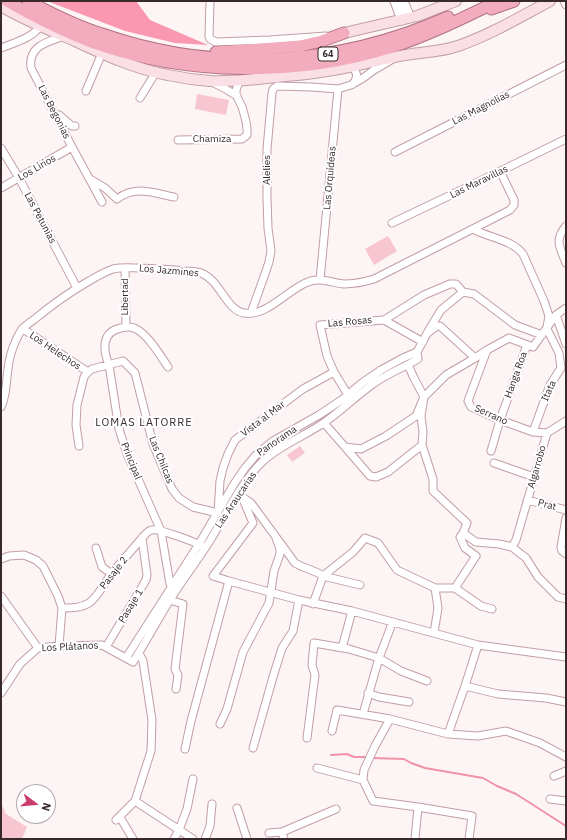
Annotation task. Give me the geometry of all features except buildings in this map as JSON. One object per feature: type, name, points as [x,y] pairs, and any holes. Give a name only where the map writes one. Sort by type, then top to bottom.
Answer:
[{"type":"highway","name":"64","points":[[7,1],[41,20],[85,40],[117,50],[184,64],[228,68],[265,68],[307,65],[349,58],[391,47],[419,37],[453,23],[498,1]]},
{"type":"highway","name":"64","points":[[28,1],[57,16],[102,34],[142,46],[204,57],[249,60],[330,54],[365,46],[400,36],[440,21],[481,1]]},
{"type":"highway","points":[[35,1],[57,16]]},
{"type":"highway","points":[[453,23],[514,1]]},
{"type":"highway","points":[[166,51],[221,52],[290,47],[318,42],[344,34]]},
{"type":"main road","points":[[344,34],[431,12],[456,1]]},
{"type":"main road","points":[[1,6],[40,26],[129,64],[178,77],[209,81],[241,80],[327,71],[397,56],[457,47],[513,21],[550,1]]},
{"type":"street","points":[[210,1],[209,36],[210,39],[219,42],[344,34]]},
{"type":"street","points":[[395,1],[406,19]]},
{"type":"street","points":[[403,1],[406,19]]},
{"type":"street","points":[[564,1],[566,5]]},
{"type":"street","points":[[1,48],[30,36],[38,30],[40,26]]},
{"type":"street","name":"Las Begonias","points":[[64,36],[38,47],[34,51],[31,62],[32,68],[102,202]]},
{"type":"street","points":[[86,91],[102,53]]},
{"type":"street","points":[[338,89],[352,86],[397,56]]},
{"type":"street","name":"Las Magnolias","points":[[395,152],[566,65]]},
{"type":"street","points":[[351,67],[357,76],[352,86]]},
{"type":"street","points":[[140,98],[156,72]]},
{"type":"street","points":[[237,96],[236,92],[241,80]]},
{"type":"street","points":[[209,81],[237,96]]},
{"type":"street","name":"Alelies","points":[[251,314],[268,266],[271,251],[267,206],[267,149],[273,89],[277,86],[338,89]]},
{"type":"street","name":"Las Orquídeas","points":[[320,280],[338,89]]},
{"type":"street","name":"Chamiza","points":[[178,140],[245,138],[248,135],[248,125],[237,96]]},
{"type":"street","points":[[56,115],[59,115],[72,126],[75,126]]},
{"type":"street","name":"Las Maravillas","points":[[392,223],[566,138]]},
{"type":"street","name":"Los Lirios","points":[[1,188],[72,147]]},
{"type":"street","name":"Las Petunias","points":[[1,148],[19,178],[77,288]]},
{"type":"street","points":[[251,314],[265,309],[300,285],[309,281],[320,280],[343,284],[353,284],[374,279],[510,210],[514,205],[514,200],[500,171]]},
{"type":"street","points":[[89,178],[105,188],[117,199],[123,195],[140,190],[174,196]]},
{"type":"street","points":[[566,226],[558,239],[559,246],[566,263]]},
{"type":"street","points":[[472,229],[519,248],[544,301],[549,316],[544,332]]},
{"type":"street","name":"Los Jazmines","points":[[1,407],[7,384],[11,352],[23,329],[77,288],[103,273],[114,269],[125,268],[201,273],[215,284],[229,303],[238,311],[251,314]]},
{"type":"street","name":"Libertad","points":[[125,268],[126,327]]},
{"type":"street","points":[[384,320],[424,295],[450,284],[456,284],[463,292],[474,294],[515,325],[544,332]]},
{"type":"street","points":[[455,588],[476,556],[465,548],[460,537],[463,534],[467,523],[433,490],[432,480],[422,445],[422,416],[424,397],[408,365],[418,359],[417,352],[441,310],[463,292]]},
{"type":"street","points":[[345,446],[361,449],[386,436],[416,416],[424,397],[446,375],[509,338],[533,346],[556,315],[566,308]]},
{"type":"street","points":[[556,315],[566,344]]},
{"type":"street","name":"Las Rosas","points":[[334,372],[327,356],[320,325],[384,320],[423,342]]},
{"type":"street","points":[[428,332],[437,326],[440,326],[475,358]]},
{"type":"street","points":[[126,327],[132,327],[144,334],[162,356],[168,367]]},
{"type":"street","name":"Principal","points":[[126,327],[118,328],[108,335],[105,342],[105,355],[109,365],[119,429],[161,531],[170,584],[172,586]]},
{"type":"street","name":"Los Helechos","points":[[23,329],[88,372]]},
{"type":"street","name":"Itata","points":[[533,432],[550,385],[561,368],[559,353],[544,332]]},
{"type":"street","name":"Hanga Roa","points":[[491,451],[500,420],[527,345]]},
{"type":"street","name":"Serrano","points":[[487,350],[468,401],[471,407],[500,420],[533,432],[547,433]]},
{"type":"street","name":"Panorama","points":[[129,660],[172,586],[202,546],[234,484],[256,455],[274,441],[343,399],[381,370],[417,352]]},
{"type":"street","name":"Las Chilcas","points":[[109,365],[123,361],[135,373],[153,444],[172,489],[179,498],[193,507],[218,513]]},
{"type":"street","points":[[79,446],[76,420],[77,405],[84,377],[92,369],[109,365]]},
{"type":"street","name":"Las Araucarias","points":[[129,660],[138,653],[202,546],[240,495],[249,478],[263,461],[280,448],[324,423],[373,384],[390,373],[408,365]]},
{"type":"street","points":[[334,372],[348,395],[353,400]]},
{"type":"street","name":"Vista al Mar","points":[[218,513],[220,481],[223,468],[235,440],[303,389],[334,372]]},
{"type":"street","points":[[547,433],[566,422]]},
{"type":"street","points":[[324,423],[370,476],[376,477],[388,472],[422,445]]},
{"type":"street","name":"Algarrobo","points":[[512,547],[516,540],[547,433]]},
{"type":"street","points":[[494,463],[534,477]]},
{"type":"street","points":[[240,495],[251,503],[276,538],[296,563],[302,568],[319,573],[323,576],[360,585]]},
{"type":"street","points":[[240,495],[253,523],[213,576],[313,604],[352,611],[478,645],[566,657]]},
{"type":"street","name":"Prat","points":[[528,500],[566,510]]},
{"type":"street","points":[[564,552],[561,547],[566,522]]},
{"type":"street","name":"Pasaje 2","points":[[62,608],[78,607],[89,603],[94,599],[112,574],[147,532],[153,529],[161,531]]},
{"type":"street","points":[[161,531],[202,546]]},
{"type":"street","points":[[463,534],[476,542],[512,547],[526,558],[538,578],[558,596],[566,599]]},
{"type":"street","name":"Pasaje 1","points":[[106,647],[146,580],[147,575],[142,538]]},
{"type":"street","points":[[220,724],[227,709],[242,652],[269,603],[274,571],[280,554],[280,549],[276,538]]},
{"type":"street","points":[[313,604],[323,576],[353,552],[364,538],[378,542],[397,570],[435,588],[455,588],[481,606],[492,609]]},
{"type":"street","points":[[96,548],[102,568],[112,574]]},
{"type":"street","points":[[1,559],[9,556],[24,555],[36,560],[43,566],[58,596],[62,608],[59,646]]},
{"type":"street","points":[[185,749],[190,720],[229,581]]},
{"type":"street","points":[[434,633],[438,608],[435,588]]},
{"type":"street","points":[[1,596],[38,648]]},
{"type":"street","points":[[170,600],[183,604],[175,669],[178,675],[176,689]]},
{"type":"street","points":[[253,748],[282,648],[293,631],[299,600]]},
{"type":"street","points":[[342,648],[352,611]]},
{"type":"street","points":[[363,714],[379,658],[392,622]]},
{"type":"street","points":[[307,738],[316,675],[312,665],[314,643],[342,648],[379,658],[402,671],[427,680]]},
{"type":"street","name":"Los Plátanos","points":[[1,692],[20,664],[38,648],[102,645],[129,660]]},
{"type":"street","points":[[448,734],[478,645]]},
{"type":"street","points":[[133,839],[121,819],[118,818],[135,801],[151,751],[152,720],[143,661],[138,653]]},
{"type":"street","points":[[465,686],[498,694],[546,698],[566,702]]},
{"type":"street","points":[[368,694],[409,702]]},
{"type":"street","points":[[332,730],[337,710],[363,714],[448,734],[478,736],[506,731],[540,743],[566,757]]},
{"type":"street","points":[[390,720],[375,746],[364,770],[363,780],[373,801],[472,816],[469,839]]},
{"type":"street","points":[[317,768],[363,780]]},
{"type":"street","points":[[554,776],[566,771]]},
{"type":"street","points":[[174,839],[187,809],[193,780]]},
{"type":"street","points":[[550,799],[566,801]]},
{"type":"street","points":[[135,801],[193,839]]},
{"type":"street","points":[[205,839],[210,826],[212,804]]},
{"type":"street","points":[[415,839],[418,807]]},
{"type":"street","points":[[237,808],[247,839]]},
{"type":"street","points":[[269,833],[283,835],[336,809]]},
{"type":"shaded area","points":[[49,1],[136,1],[150,20],[208,45],[175,43],[125,31]]},
{"type":"shaded area","points":[[197,94],[229,100],[226,115],[195,109]]},
{"type":"shaded area","points":[[388,236],[397,251],[374,265],[365,249]]},
{"type":"shaded area","points":[[300,446],[305,453],[292,462],[287,455]]},
{"type":"shaded area","points":[[1,803],[6,814],[16,820],[16,824],[22,824],[27,827],[22,839],[1,839]]},
{"type":"waterway","points":[[331,755],[347,754],[354,757],[367,757]]},
{"type":"waterway","points":[[372,758],[404,759],[425,768],[483,778],[516,794],[566,826]]},
{"type":"district","name":"LOMAS LATORRE","points":[[144,423]]}]
